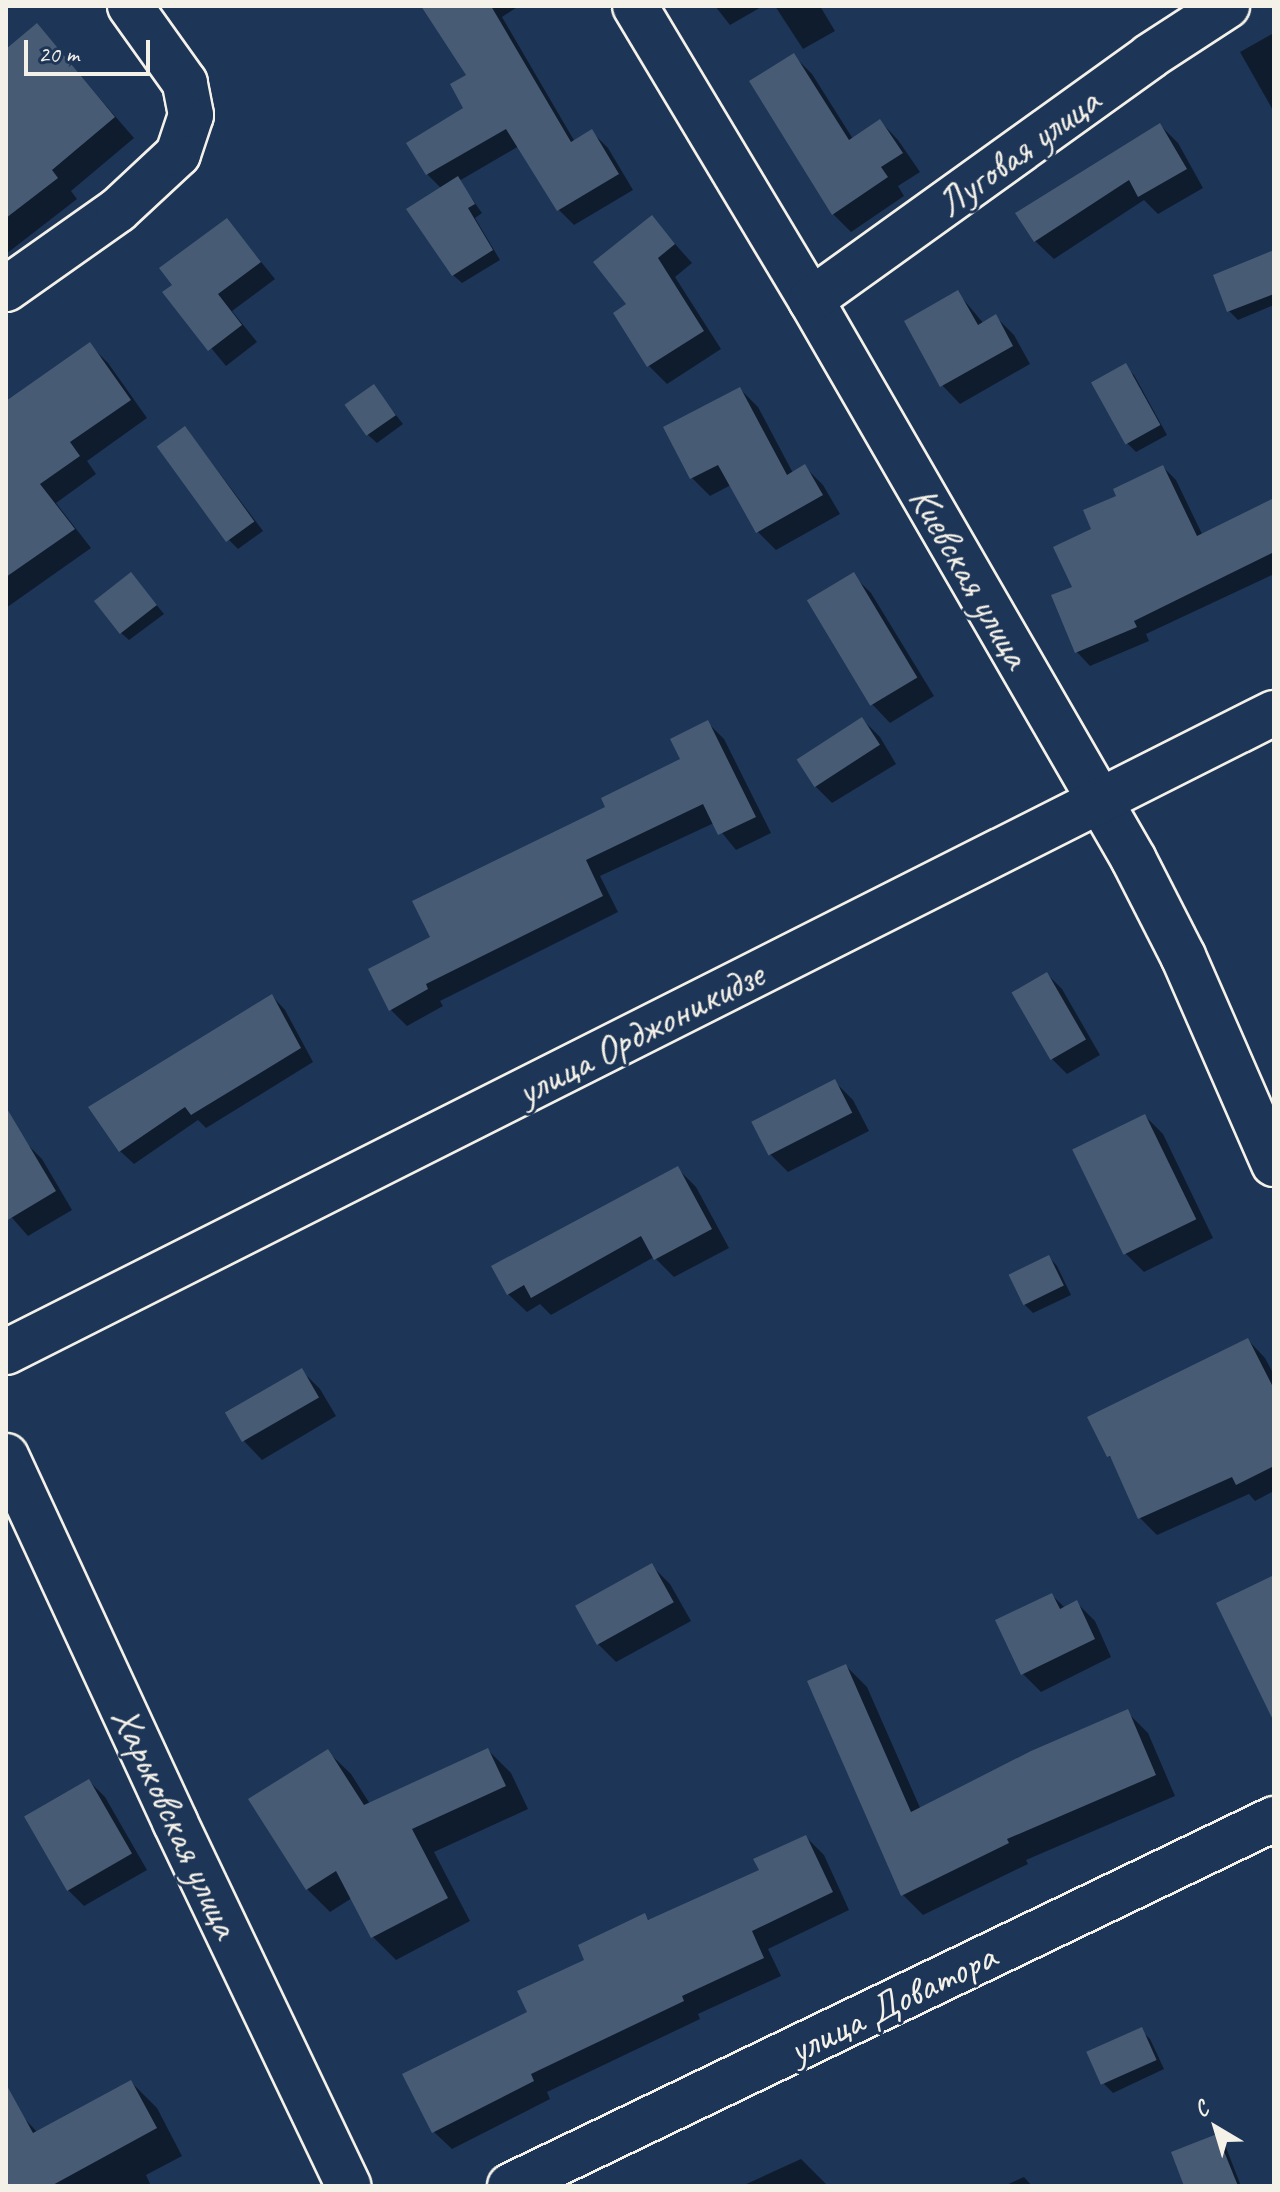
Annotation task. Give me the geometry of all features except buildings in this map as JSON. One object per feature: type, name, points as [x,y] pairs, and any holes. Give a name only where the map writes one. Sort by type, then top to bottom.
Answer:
[{"type":"street","points":[[6,289],[118,210],[178,154],[191,115],[185,83],[130,6]]},
{"type":"street","name":"Киевская улица","points":[[635,6],[811,300],[1100,801],[1183,956],[1274,1164]]},
{"type":"street","name":"Луговая улица","points":[[811,300],[1150,56],[1227,6]]},
{"type":"street","name":"улица Орджоникидзе","points":[[6,1352],[1274,713]]},
{"type":"street","name":"Харьковская улица","points":[[6,1456],[175,1822],[349,2186]]},
{"type":"street","name":"улица Доватора","points":[[510,2186],[1274,1819]]}]
